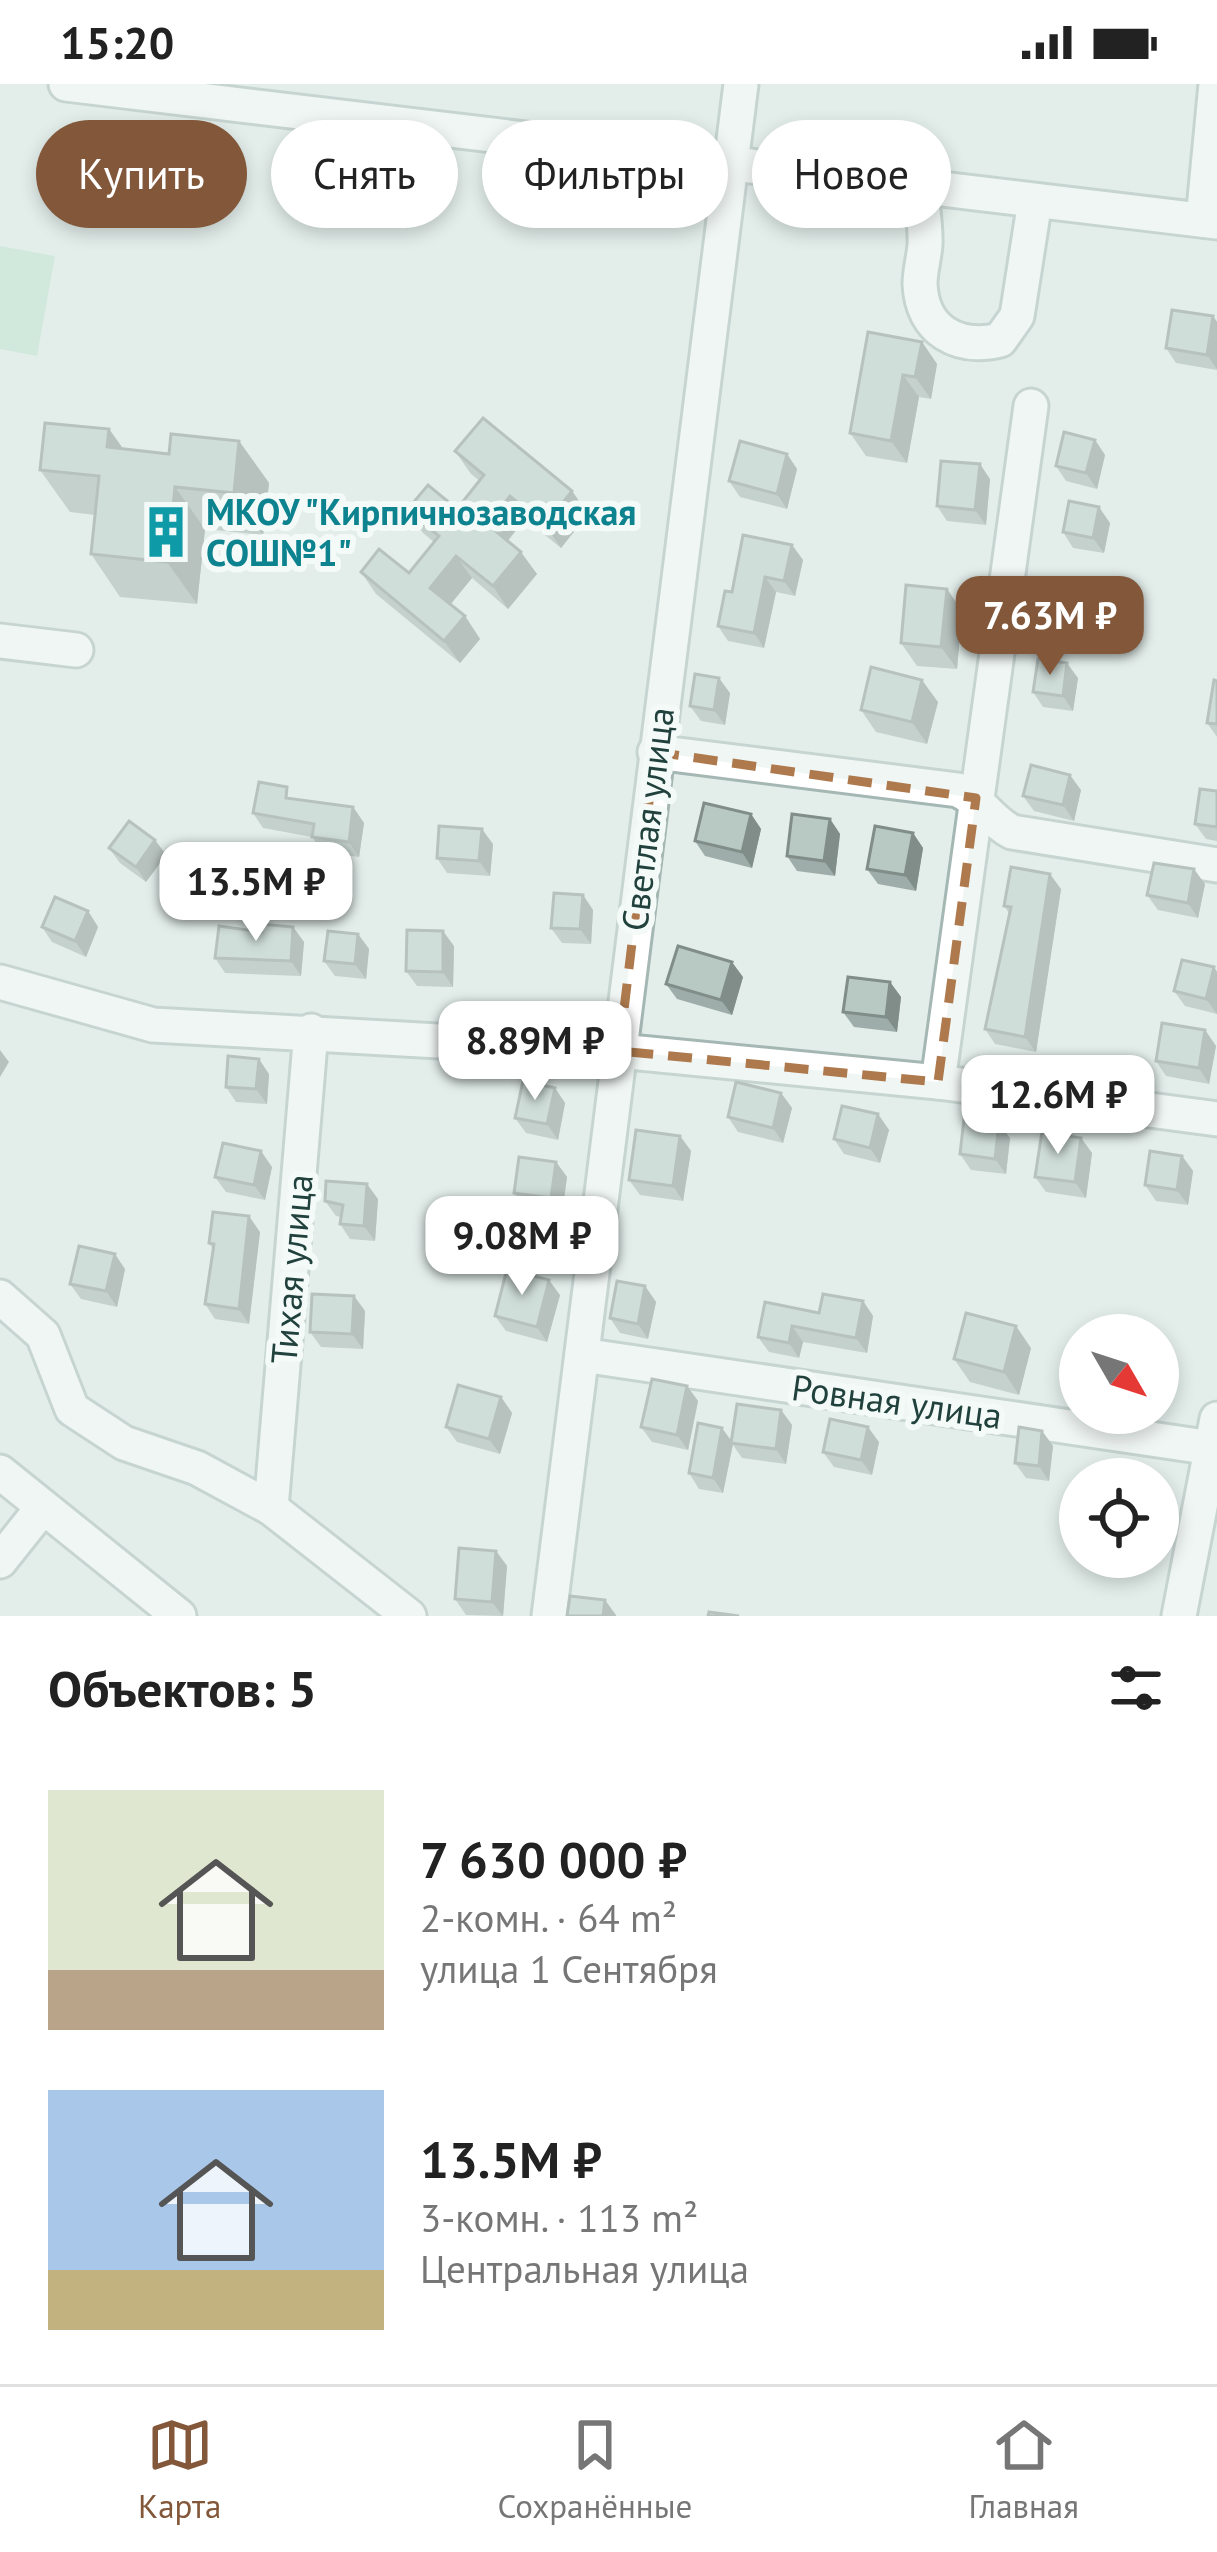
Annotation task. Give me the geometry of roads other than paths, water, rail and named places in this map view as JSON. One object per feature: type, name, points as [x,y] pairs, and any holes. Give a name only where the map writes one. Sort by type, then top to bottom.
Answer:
[{"type":"street","points":[[66,84],[752,168]]},
{"type":"street","name":"Светлая улица","points":[[549,1616],[741,84]]},
{"type":"street","points":[[951,191],[1210,221],[1216,84]]},
{"type":"street","points":[[924,228],[920,284],[926,314],[952,340],[974,346],[1000,340],[1017,316],[1035,201]]},
{"type":"street","points":[[938,1082],[1031,406]]},
{"type":"street","points":[[0,640],[76,650]]},
{"type":"street","points":[[655,752],[958,790],[976,798],[990,820],[1012,832],[1217,865]]},
{"type":"street","points":[[0,982],[153,1025],[619,1051],[938,1082],[1217,1119]]},
{"type":"street","name":"Тихая улица","points":[[271,1508],[310,1031]]},
{"type":"street","points":[[0,1297],[43,1335],[73,1409],[124,1443],[197,1468],[271,1508],[410,1616]]},
{"type":"street","name":"Ровная улица","points":[[582,1355],[1214,1433]]},
{"type":"street","points":[[1179,1616],[1214,1433]]},
{"type":"street","points":[[0,1472],[179,1616]]},
{"type":"street","points":[[0,1561],[43,1507]]},
{"type":"place","name":"МКОУ \"Кирпичнозаводская СОШ№1\"","points":[[166,532]]}]
